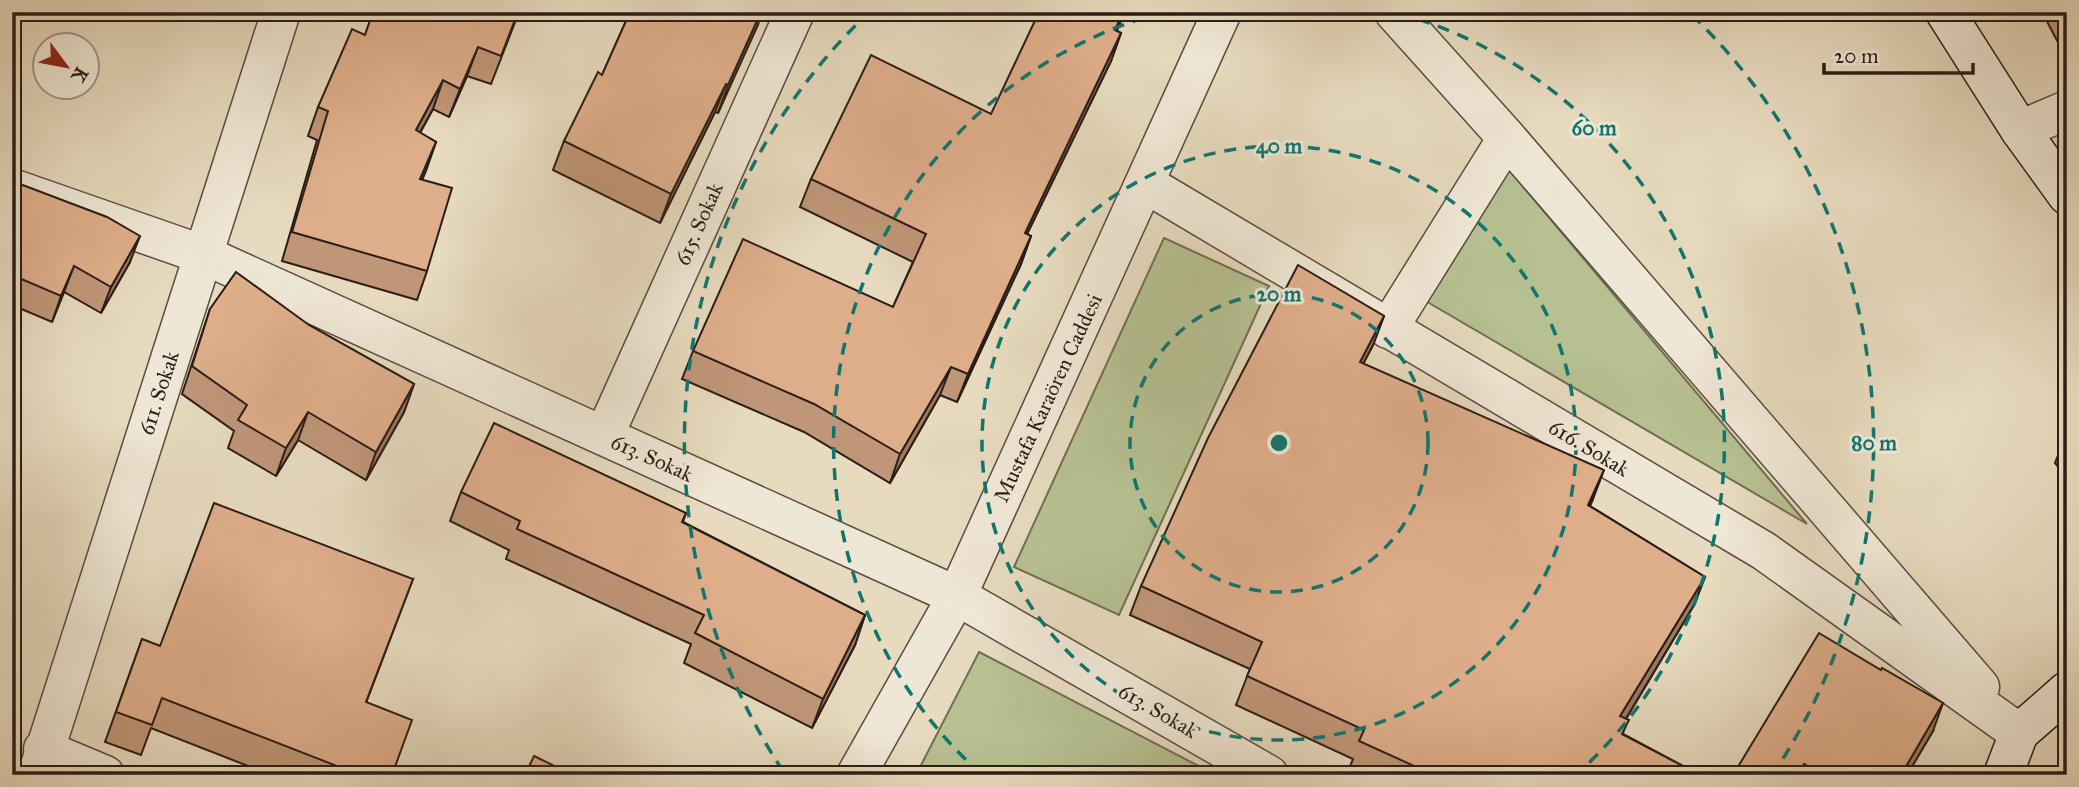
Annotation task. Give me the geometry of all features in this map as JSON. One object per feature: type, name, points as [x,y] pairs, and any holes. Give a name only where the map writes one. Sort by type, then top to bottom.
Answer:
[{"type":"street","name":"611. Sokak","points":[[40,762],[281,12]]},
{"type":"street","name":"615. Sokak","points":[[604,436],[795,12]]},
{"type":"street","name":"Mustafa Karaören Caddesi","points":[[856,775],[957,596],[1222,12]]},
{"type":"street","points":[[1394,12],[1507,138],[2019,733]]},
{"type":"street","points":[[1945,12],[2020,130],[2067,195]]},
{"type":"street","points":[[2020,130],[2067,110]]},
{"type":"street","points":[[1388,329],[1507,138]]},
{"type":"street","name":"616. Sokak","points":[[1146,184],[1764,551],[2019,733]]},
{"type":"street","name":"613. Sokak","points":[[12,188],[204,255],[957,596],[1269,775]]},
{"type":"street","points":[[2003,775],[2019,733],[2067,691]]},
{"type":"street","points":[[40,762],[105,775]]},
{"type":"green space","points":[[1509,170],[1807,524],[1424,300]]},
{"type":"green space","points":[[1164,238],[1269,286],[1119,615],[1014,567]]},
{"type":"green space","points":[[979,652],[1216,775],[916,775]]},
{"type":"building","points":[[373,12],[518,12],[501,56],[478,47],[460,89],[443,80],[416,130],[436,142],[420,179],[452,188],[427,271],[292,232],[328,111],[318,107],[352,29],[365,35]]},
{"type":"building","points":[[630,12],[761,12],[728,85],[726,84],[671,194],[564,141],[598,72],[602,75]]},
{"type":"building","points":[[1039,12],[1123,12],[1115,30],[1121,33],[1025,233],[1031,236],[968,374],[951,367],[900,454],[814,404],[693,351],[743,239],[893,307],[926,234],[811,179],[871,55],[991,114]]},
{"type":"building","points":[[12,181],[107,217],[140,236],[111,287],[74,266],[61,296],[12,275]]},
{"type":"building","points":[[1298,265],[1384,316],[1360,362],[1604,470],[1588,505],[1705,577],[1620,716],[1629,720],[1622,734],[1700,775],[1434,775],[1359,741],[1364,730],[1247,676],[1262,642],[1141,586],[1208,438]]},
{"type":"building","points":[[236,272],[309,325],[414,384],[376,452],[308,412],[286,448],[238,420],[247,405],[192,366],[210,309]]},
{"type":"building","points":[[494,423],[686,513],[682,522],[865,615],[823,699],[695,633],[704,615],[517,529],[520,521],[461,492]]},
{"type":"building","points":[[214,503],[413,579],[366,702],[412,720],[392,775],[360,775],[162,698],[152,725],[116,712],[142,639],[160,646]]},
{"type":"building","points":[[1819,633],[1943,703],[1901,775],[1823,775],[1804,764],[1798,775],[1733,775]]},
{"type":"building","points":[[534,756],[573,775],[525,775]]}]
